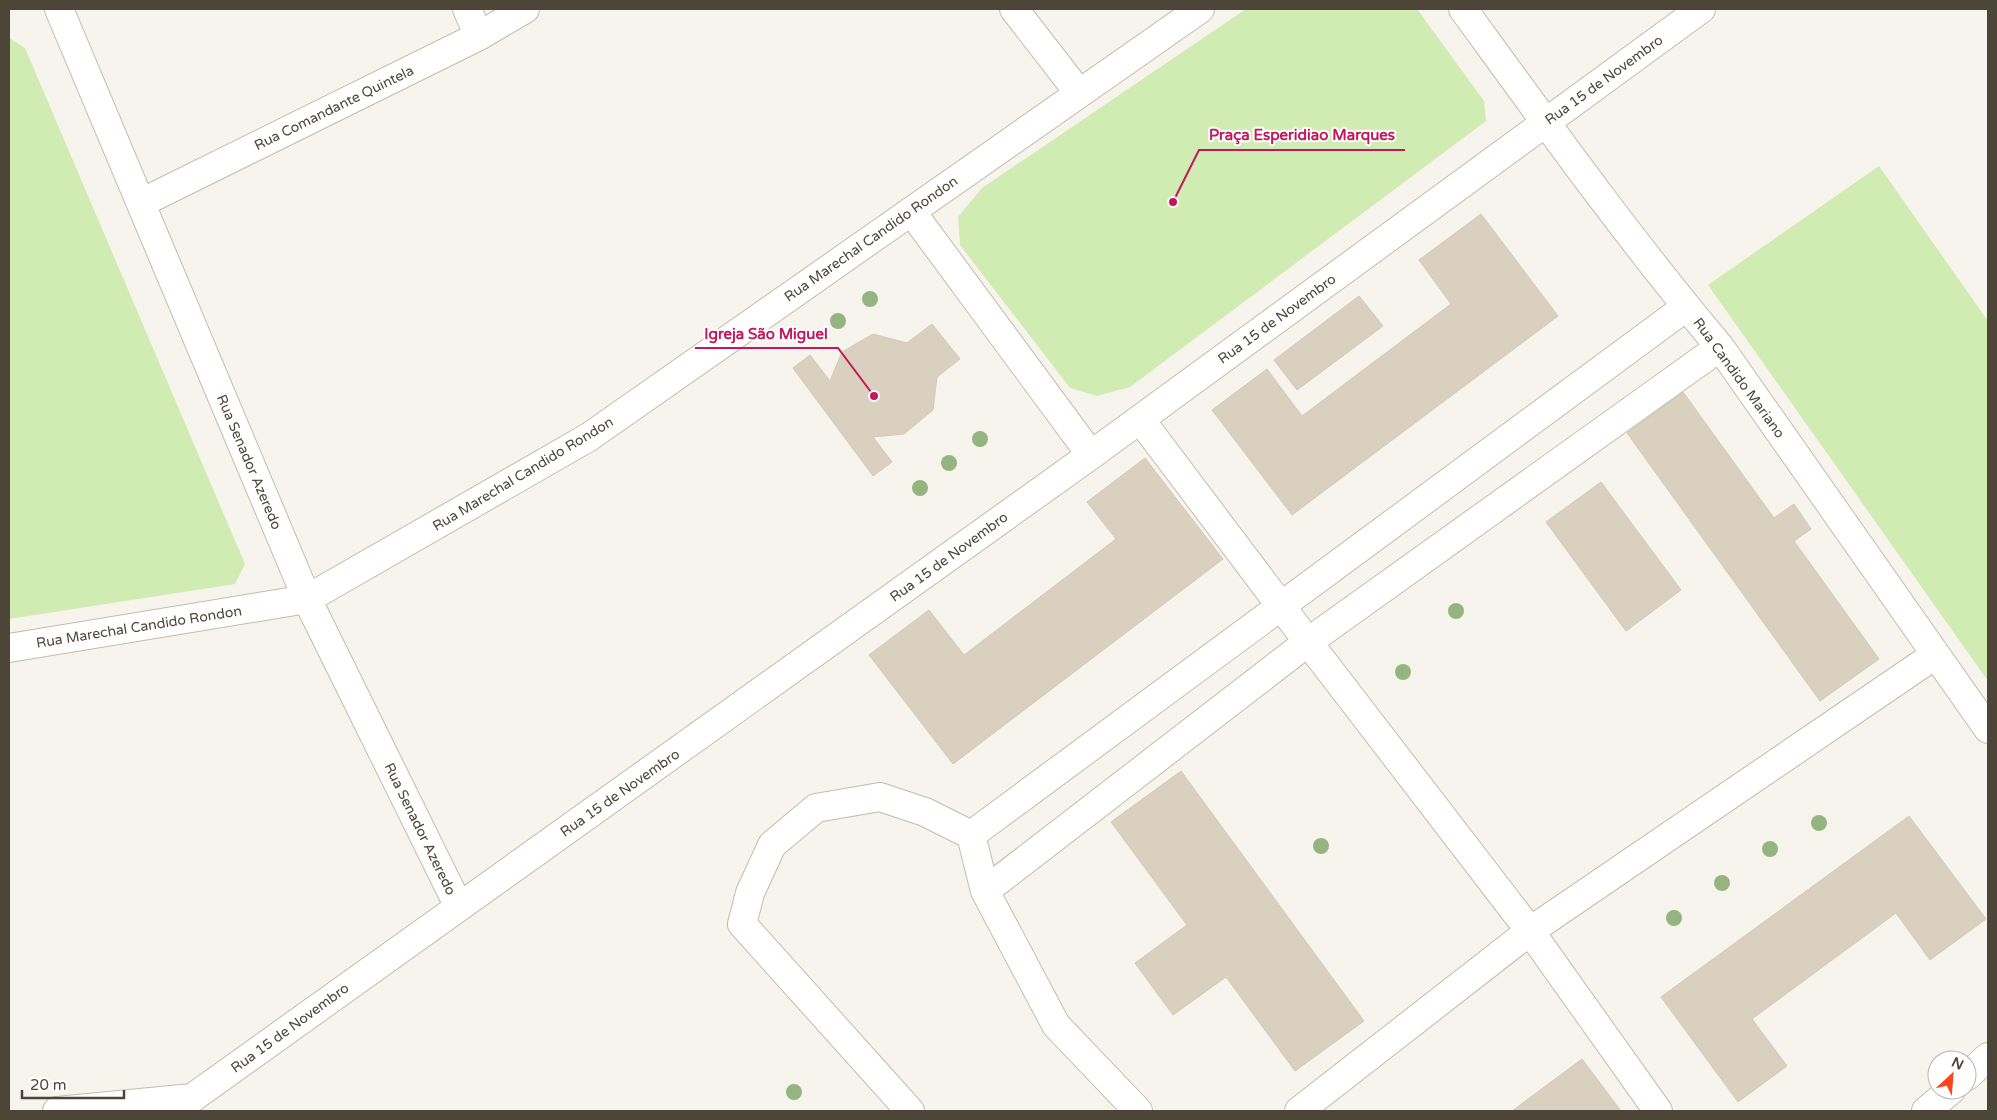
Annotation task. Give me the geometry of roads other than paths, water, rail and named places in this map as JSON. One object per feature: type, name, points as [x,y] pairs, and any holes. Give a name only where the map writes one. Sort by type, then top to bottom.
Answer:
[{"type":"street","name":"Rua Senador Azeredo","points":[[59,9],[307,599],[458,907]]},
{"type":"street","points":[[467,9],[479,36]]},
{"type":"street","name":"Rua Comandante Quintela","points":[[141,203],[479,36],[525,9]]},
{"type":"street","points":[[1014,9],[1079,93]]},
{"type":"street","name":"Rua Marechal Candido Rondon","points":[[9,648],[307,599],[589,437],[1200,9]]},
{"type":"street","name":"Rua Candido Mariano","points":[[1463,9],[1686,307],[1720,347],[1988,729]]},
{"type":"street","name":"Rua 15 de Novembro","points":[[183,1105],[1091,456],[1140,418],[1701,9]]},
{"type":"street","points":[[911,211],[1091,456]]},
{"type":"street","points":[[971,835],[1686,307]]},
{"type":"street","points":[[986,891],[1308,642],[1720,347]]},
{"type":"street","points":[[1140,418],[1308,642],[1530,930],[1658,1111]]},
{"type":"street","points":[[1298,1111],[1530,930],[1935,655]]},
{"type":"street","points":[[910,1111],[742,924],[750,893],[772,845],[816,808],[880,797],[925,812],[971,835],[986,891],[1056,1025],[1138,1111]]},
{"type":"street","points":[[1977,1067],[1988,1057]]},
{"type":"street","points":[[1926,1111],[1939,1100]]},
{"type":"street","points":[[57,1111],[183,1105]]},
{"type":"place","name":"Praça Esperidiao Marques","points":[[1173,202]]},
{"type":"place","name":"Igreja São Miguel","points":[[874,396]]}]
